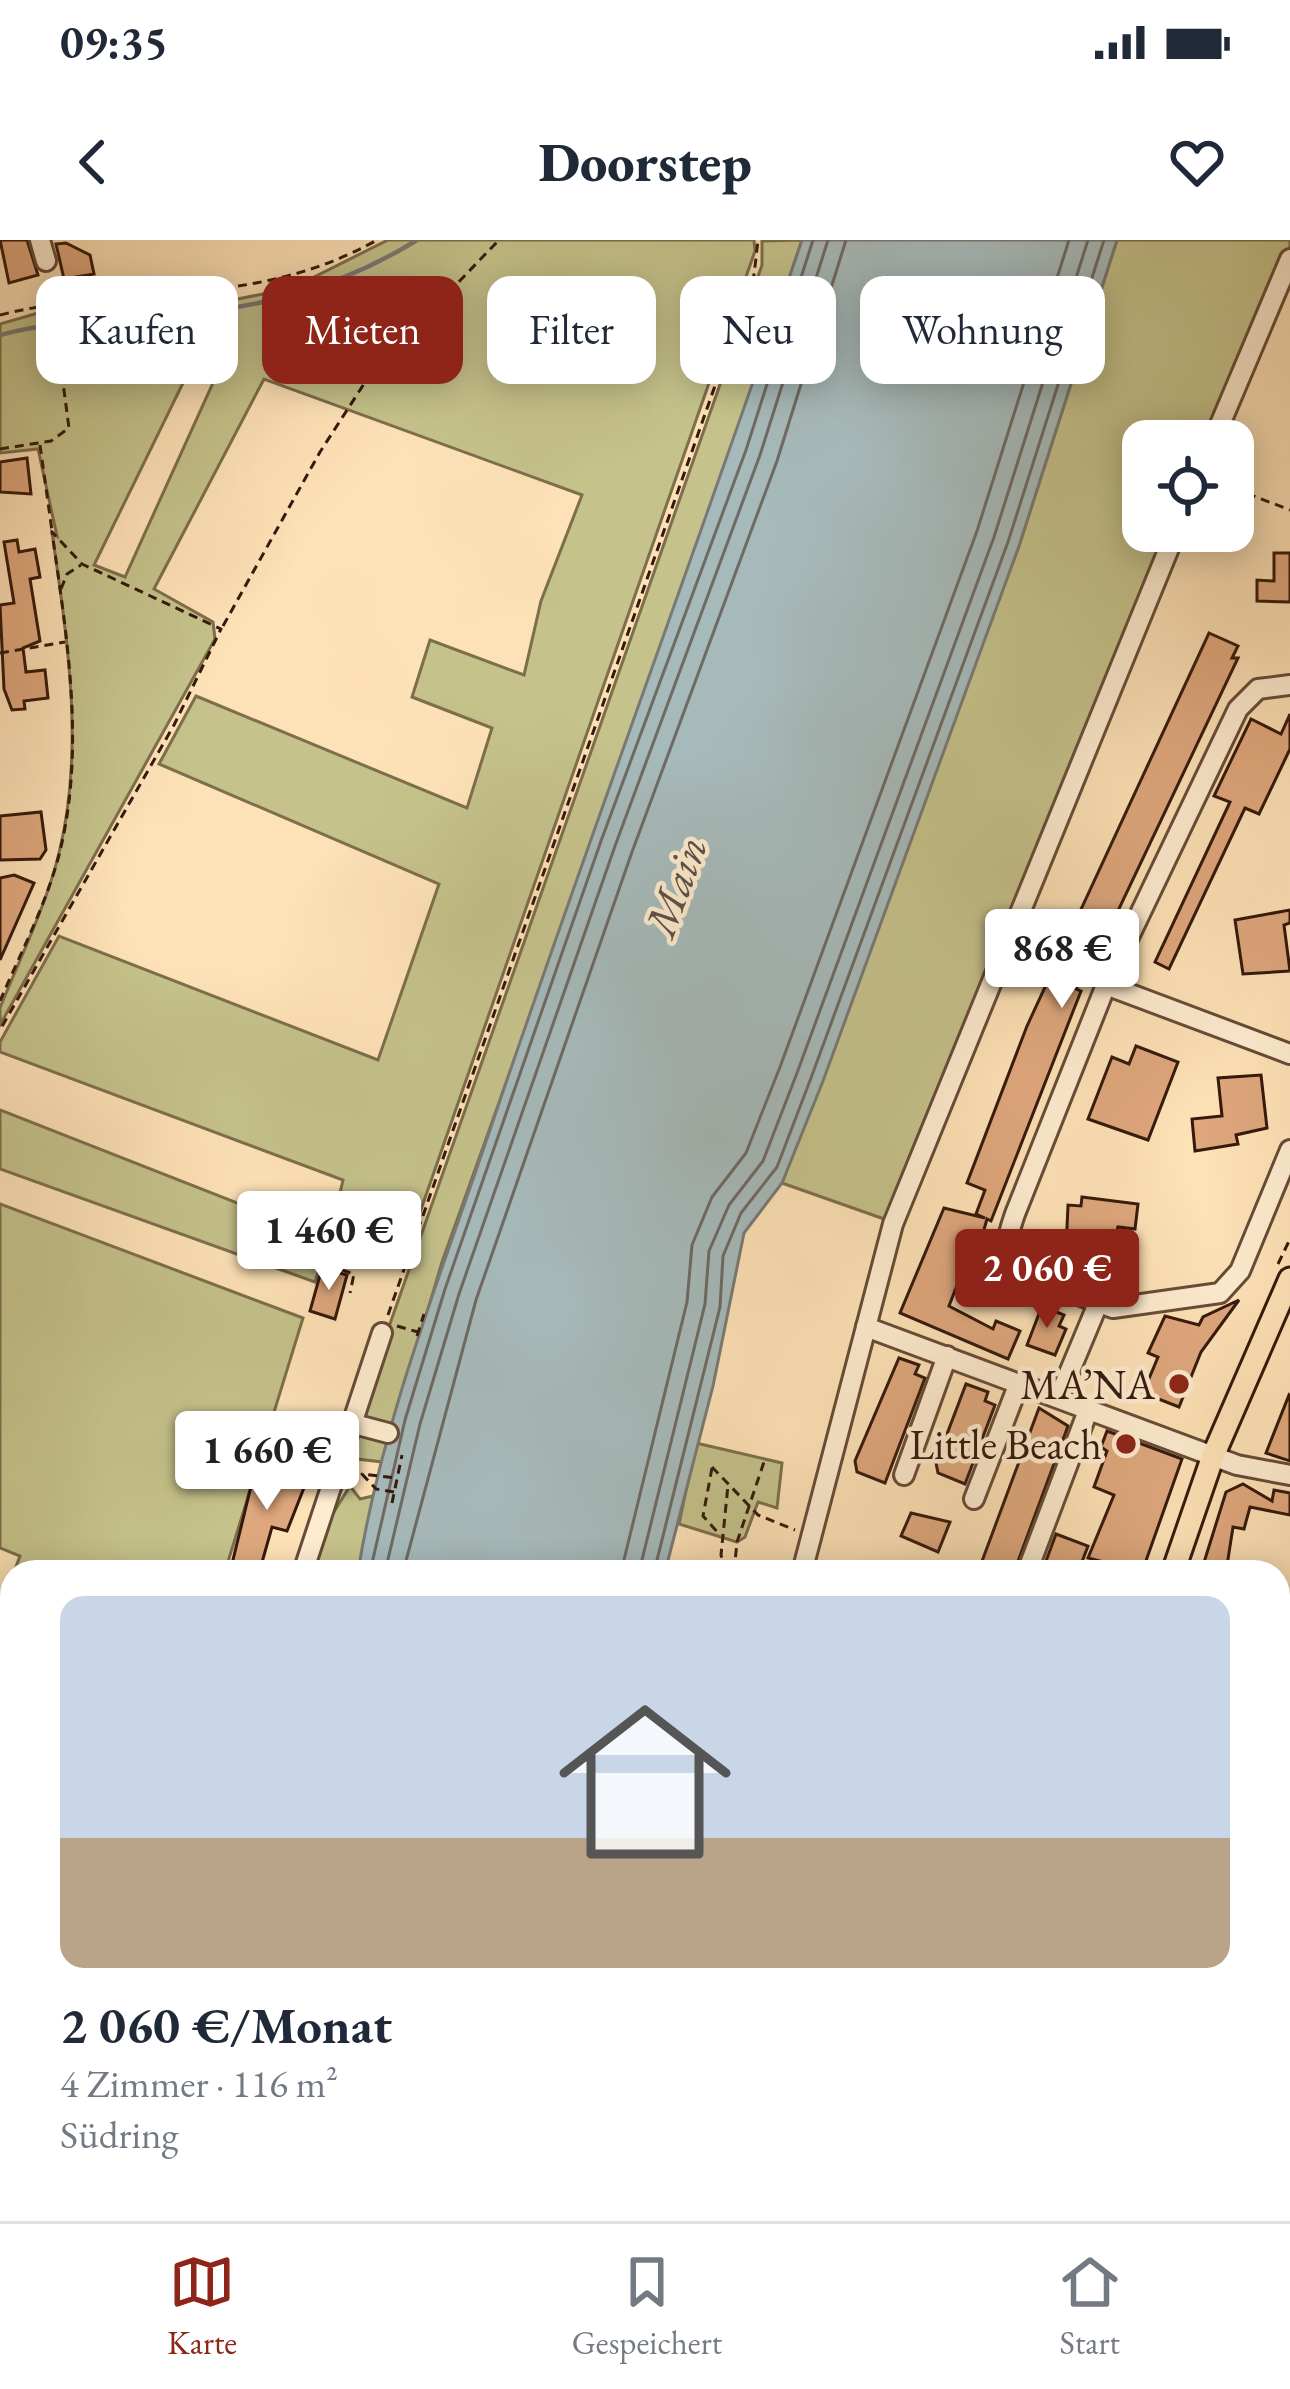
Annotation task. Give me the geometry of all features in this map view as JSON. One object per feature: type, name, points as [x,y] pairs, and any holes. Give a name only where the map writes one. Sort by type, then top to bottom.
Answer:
[{"type":"main road","points":[[1178,1560],[1213,1456],[1290,1279]]},
{"type":"street","points":[[40,240],[46,261]]},
{"type":"street","points":[[1222,420],[1290,259]]},
{"type":"street","points":[[805,1560],[899,1208],[1167,552]]},
{"type":"street","points":[[1290,685],[1258,689],[1238,710],[1106,986],[1015,1214],[1005,1252],[1015,1271],[1096,1306],[1200,1298],[1231,1285],[1290,1150]]},
{"type":"street","points":[[1106,986],[1290,1054]]},
{"type":"street","points":[[1059,1397],[1096,1306]]},
{"type":"street","points":[[866,1327],[1213,1456],[1290,1475]]},
{"type":"street","points":[[307,1560],[382,1333]]},
{"type":"street","points":[[904,1475],[946,1356]]},
{"type":"street","points":[[974,1499],[1019,1383]]},
{"type":"street","points":[[1032,1560],[1089,1408]]},
{"type":"street","points":[[354,1424],[388,1433]]},
{"type":"street","points":[[340,1468],[362,1474]]},
{"type":"path","points":[[238,288],[274,283],[376,240]]},
{"type":"path","points":[[0,1030],[174,725],[221,629],[320,452],[371,373],[499,240]]},
{"type":"path","points":[[382,1333],[754,275],[758,240]]},
{"type":"path","points":[[46,261],[48,276]]},
{"type":"path","points":[[0,315],[36,305]]},
{"type":"path","points":[[0,449],[40,445],[61,437],[70,421],[65,384]]},
{"type":"path","points":[[0,1001],[60,852],[71,749],[66,642],[40,445]]},
{"type":"path","points":[[1254,496],[1290,510]]},
{"type":"path","points":[[52,532],[82,564],[221,629]]},
{"type":"path","points":[[60,591],[67,574],[82,564]]},
{"type":"path","points":[[0,653],[66,642]]},
{"type":"path","points":[[342,1270],[354,1274],[350,1292]]},
{"type":"path","points":[[416,1333],[424,1314]]},
{"type":"path","points":[[392,1503],[402,1454]]},
{"type":"path","points":[[737,1560],[764,1459]]},
{"type":"path","points":[[723,1538],[703,1516],[712,1467],[758,1515],[812,1536]]},
{"type":"path","points":[[362,1474],[398,1478]]},
{"type":"path","points":[[362,1474],[376,1489],[394,1492]]},
{"type":"path","points":[[725,1560],[729,1483]]},
{"type":"shaded area","points":[[388,240],[754,240],[746,276],[680,276],[680,384],[709,384],[410,1241],[335,1215],[343,1180],[0,1052],[0,1042],[59,936],[378,1060],[439,884],[159,764],[196,696],[467,808],[492,728],[412,697],[430,640],[524,675],[541,601],[582,495],[278,384],[463,384],[463,276],[316,276]]},
{"type":"shaded area","points":[[802,240],[790,276],[758,276],[762,241]]},
{"type":"shaded area","points":[[1117,240],[1290,240],[1218,420],[1122,420],[1122,552],[1163,552],[887,1220],[782,1183],[1019,546],[1071,384],[1105,384],[1105,277]]},
{"type":"shaded area","points":[[262,294],[262,383],[154,589],[213,622],[215,639],[0,1025],[0,1008],[59,853],[67,813],[72,733],[68,652],[52,532],[57,536],[38,449],[0,453],[0,324],[36,314],[36,384],[183,384],[94,565],[125,577],[212,384],[238,384],[238,299]]},
{"type":"shaded area","points":[[720,384],[754,384],[442,1262],[383,1462],[357,1459],[349,1452]]},
{"type":"shaded area","points":[[0,1110],[329,1239],[315,1282],[0,1169]]},
{"type":"shaded area","points":[[0,1204],[303,1318],[229,1560],[18,1560],[20,1556],[0,1548]]},
{"type":"shaded area","points":[[696,1443],[782,1463],[777,1508],[758,1502],[745,1537],[737,1542],[679,1524]]},
{"type":"shaded area","points":[[350,1486],[360,1499],[377,1495],[361,1560],[312,1560],[324,1528]]},
{"type":"water","name":"Main","points":[[802,240],[1117,240],[1105,277],[860,276],[860,384],[1071,384],[1019,546],[823,1081],[782,1183],[744,1233],[713,1386],[668,1560],[360,1560],[383,1457],[416,1344],[752,384],[836,384],[836,276],[790,276]]},
{"type":"building","points":[[0,240],[27,240],[38,275],[9,283]]},
{"type":"building","points":[[66,243],[90,255],[94,274],[63,276],[56,244]]},
{"type":"building","points":[[27,458],[31,494],[0,492],[0,462]]},
{"type":"building","points":[[17,540],[19,552],[35,549],[40,577],[30,579],[40,641],[23,648],[26,672],[45,670],[48,698],[24,701],[25,709],[12,710],[4,689],[0,605],[14,603],[4,542]]},
{"type":"building","points":[[1274,553],[1290,553],[1290,602],[1257,601],[1257,580],[1274,581]]},
{"type":"building","points":[[1209,633],[1238,646],[1232,658],[1238,658],[1098,953],[1094,951],[1076,989],[1081,991],[991,1221],[987,1219],[974,1265],[966,1262],[949,1306],[993,1329],[996,1321],[1020,1331],[1008,1359],[900,1313],[944,1208],[985,1218],[976,1214],[985,1190],[967,1183],[1027,1026]]},
{"type":"building","points":[[1290,714],[1290,749],[1259,814],[1245,808],[1169,969],[1155,962],[1230,802],[1214,796],[1251,719],[1281,734]]},
{"type":"building","points":[[41,812],[46,850],[40,859],[0,860],[0,816]]},
{"type":"building","points":[[14,875],[34,883],[0,960],[0,878]]},
{"type":"building","points":[[1290,910],[1290,923],[1284,925],[1290,971],[1243,974],[1235,920]]},
{"type":"building","points":[[1136,1046],[1178,1062],[1148,1140],[1088,1119],[1112,1057],[1129,1064]]},
{"type":"building","points":[[1261,1075],[1267,1128],[1236,1135],[1238,1144],[1195,1151],[1192,1119],[1222,1116],[1218,1078]]},
{"type":"building","points":[[1082,1197],[1138,1204],[1135,1229],[1118,1227],[1102,1289],[1090,1285],[1101,1254],[1066,1250],[1068,1205],[1081,1206]]},
{"type":"building","points":[[322,1268],[347,1275],[335,1319],[310,1311]]},
{"type":"building","points":[[1239,1300],[1201,1352],[1179,1407],[1143,1393],[1158,1357],[1148,1353],[1165,1316],[1199,1325],[1203,1317]]},
{"type":"building","points":[[1042,1306],[1064,1315],[1059,1326],[1066,1329],[1055,1355],[1027,1345]]},
{"type":"building","points":[[899,1358],[919,1365],[915,1374],[925,1378],[885,1483],[857,1472],[855,1461]]},
{"type":"building","points":[[966,1384],[988,1392],[985,1401],[995,1405],[965,1484],[938,1473],[936,1463]]},
{"type":"building","points":[[1290,1396],[1290,1461],[1266,1453]]},
{"type":"building","points":[[1039,1408],[1068,1426],[1018,1560],[982,1560]]},
{"type":"building","points":[[1107,1431],[1182,1459],[1146,1560],[1088,1558],[1114,1495],[1094,1487],[1107,1451],[1101,1447]]},
{"type":"building","points":[[284,1464],[309,1475],[287,1531],[272,1527],[263,1560],[233,1560],[256,1466],[281,1474]]},
{"type":"building","points":[[1243,1484],[1272,1501],[1274,1490],[1290,1493],[1290,1515],[1250,1507],[1244,1529],[1233,1527],[1228,1560],[1205,1560],[1226,1492]]},
{"type":"building","points":[[911,1513],[950,1522],[938,1552],[901,1536]]},
{"type":"building","points":[[1056,1534],[1088,1546],[1083,1560],[1046,1560]]},
{"type":"waterway","points":[[0,335],[58,324],[191,314],[259,303],[355,273],[417,240]]},
{"type":"place","name":"MA’NA","points":[[1179,1384]]},
{"type":"place","name":"Little Beach","points":[[1126,1444]]}]
